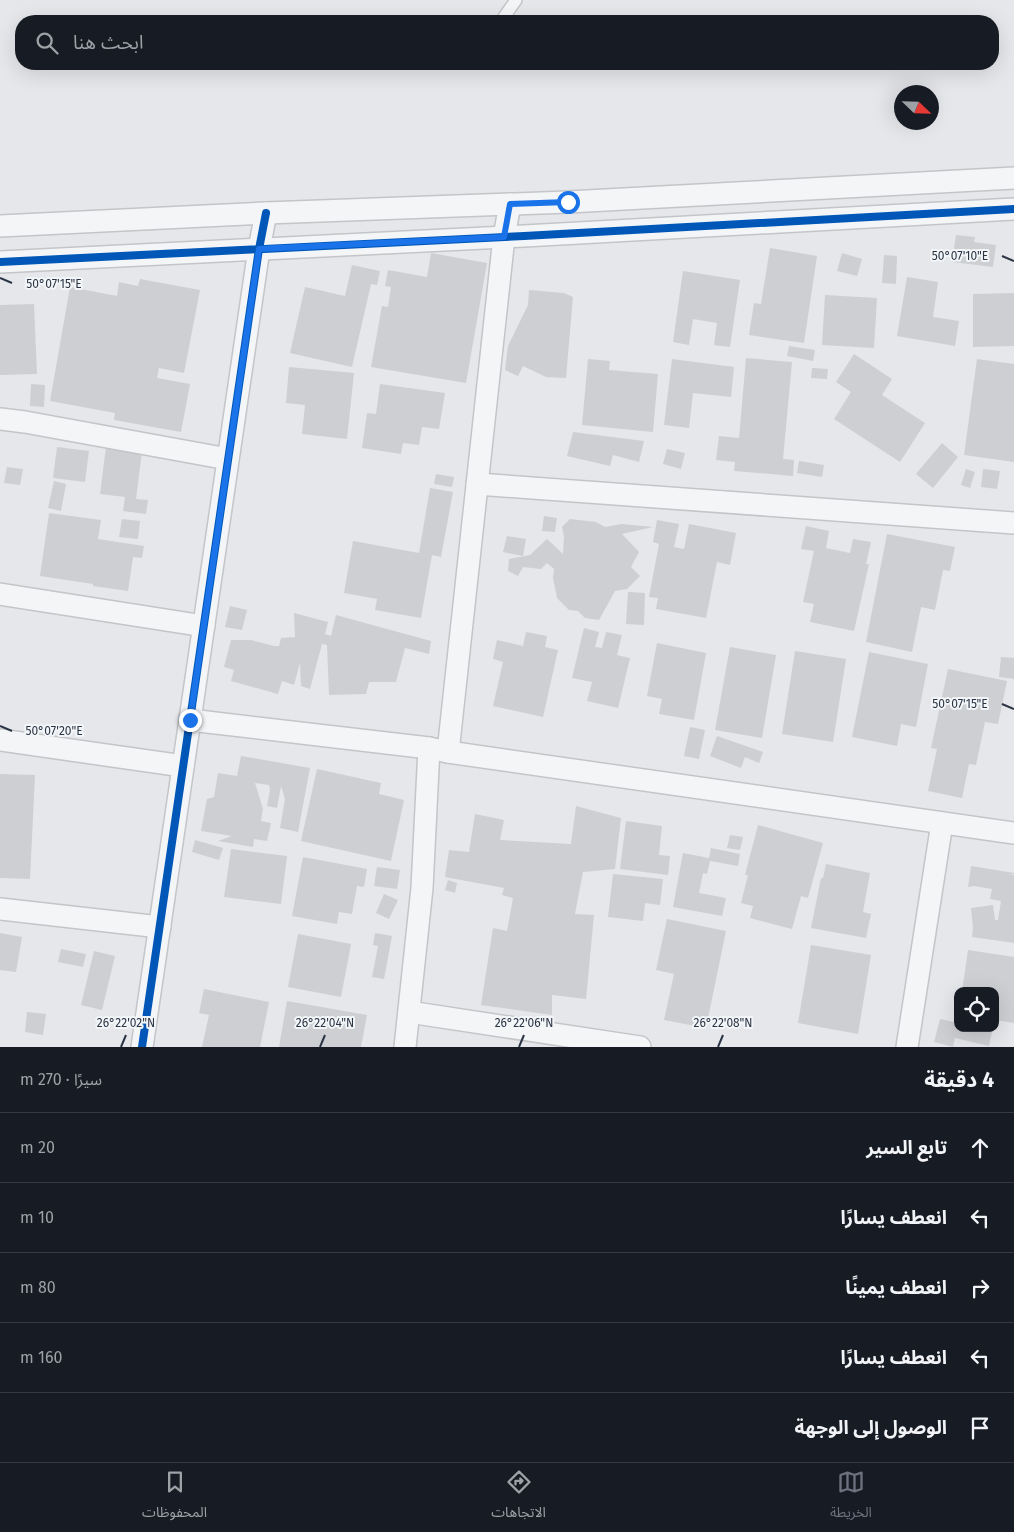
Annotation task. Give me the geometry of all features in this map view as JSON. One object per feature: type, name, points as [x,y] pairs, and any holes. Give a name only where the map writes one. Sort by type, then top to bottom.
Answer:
[{"type":"street","points":[[0,226],[266,213],[568,202],[1014,178]]},
{"type":"street","points":[[405,1047],[439,750],[477,484],[504,237],[510,204]]},
{"type":"street","points":[[0,262],[1014,209]]},
{"type":"street","points":[[142,1047],[259,249],[266,213]]},
{"type":"street","points":[[0,419],[228,460]]},
{"type":"street","points":[[477,484],[1014,522]]},
{"type":"street","points":[[0,594],[204,626]]},
{"type":"street","points":[[190,720],[439,750],[942,823],[1013,828]]},
{"type":"street","points":[[0,740],[183,766]]},
{"type":"street","points":[[907,1047],[942,823]]},
{"type":"street","points":[[0,909],[160,926]]},
{"type":"street","points":[[409,1012],[640,1047]]},
{"type":"lane","points":[[505,15],[516,0]]},
{"type":"building","points":[[956,235],[975,237],[974,242],[996,245],[993,267],[952,262]]},
{"type":"building","points":[[770,248],[817,256],[804,343],[749,335],[754,303],[761,304]]},
{"type":"building","points":[[431,253],[487,263],[466,383],[371,367],[382,306],[388,307],[391,287],[385,286],[388,270],[427,277]]},
{"type":"building","points":[[842,253],[862,259],[857,276],[837,271]]},
{"type":"building","points":[[884,255],[897,256],[896,284],[882,283]]},
{"type":"building","points":[[352,265],[380,271],[377,285],[371,284],[352,367],[290,353],[305,287],[345,296]]},
{"type":"building","points":[[683,271],[740,280],[730,347],[714,345],[717,323],[693,319],[689,345],[673,342]]},
{"type":"building","points":[[907,277],[938,282],[933,317],[959,321],[955,346],[897,336]]},
{"type":"building","points":[[140,279],[200,290],[184,373],[159,368],[157,378],[190,384],[181,432],[114,420],[115,413],[50,401],[70,287],[117,296],[119,282],[138,286]]},
{"type":"building","points":[[529,290],[564,293],[573,297],[566,378],[546,377],[523,366],[518,376],[505,370],[508,346],[528,305]]},
{"type":"building","points":[[1014,293],[1014,346],[973,347],[973,294]]},
{"type":"building","points":[[825,295],[877,298],[874,348],[822,345]]},
{"type":"building","points":[[34,304],[37,374],[0,375],[0,305]]},
{"type":"building","points":[[789,346],[815,350],[813,361],[787,356]]},
{"type":"building","points":[[854,354],[892,379],[882,395],[925,423],[900,462],[834,419],[851,392],[836,382]]},
{"type":"building","points":[[746,358],[792,362],[783,459],[794,460],[793,476],[734,471],[735,462],[716,460],[719,436],[739,438]]},
{"type":"building","points":[[588,359],[610,361],[609,370],[658,374],[653,432],[582,425]]},
{"type":"building","points":[[672,359],[734,367],[731,397],[693,393],[689,428],[664,425]]},
{"type":"building","points":[[977,359],[1014,364],[1014,462],[964,455]]},
{"type":"building","points":[[289,367],[354,373],[347,439],[302,434],[305,405],[286,403]]},
{"type":"building","points":[[812,368],[828,369],[827,379],[811,378]]},
{"type":"building","points":[[31,384],[45,385],[44,407],[30,406]]},
{"type":"building","points":[[380,384],[445,393],[439,429],[422,427],[419,445],[403,443],[401,454],[362,448],[367,413],[376,414]]},
{"type":"building","points":[[573,432],[644,441],[639,462],[613,455],[610,466],[567,456]]},
{"type":"building","points":[[942,443],[958,457],[933,488],[916,474]]},
{"type":"building","points":[[57,447],[89,451],[85,482],[53,478]]},
{"type":"building","points":[[106,447],[142,451],[136,499],[148,500],[146,514],[123,511],[125,497],[100,494]]},
{"type":"building","points":[[667,449],[685,453],[681,469],[663,464]]},
{"type":"building","points":[[799,461],[824,465],[822,477],[797,473]]},
{"type":"building","points":[[7,467],[23,469],[20,485],[4,483]]},
{"type":"building","points":[[966,469],[975,472],[970,488],[961,485]]},
{"type":"building","points":[[983,469],[1000,471],[997,489],[981,487]]},
{"type":"building","points":[[436,474],[454,477],[452,487],[434,484]]},
{"type":"building","points":[[54,481],[66,484],[61,511],[48,508]]},
{"type":"building","points":[[430,488],[453,492],[441,557],[432,555],[421,618],[375,610],[377,599],[344,593],[353,541],[419,553]]},
{"type":"building","points":[[49,513],[101,520],[98,539],[144,546],[142,558],[133,557],[128,591],[40,576]]},
{"type":"building","points":[[544,516],[557,518],[555,532],[542,531]]},
{"type":"building","points":[[122,519],[140,521],[138,539],[119,537]]},
{"type":"building","points":[[570,519],[596,522],[605,527],[622,524],[653,527],[622,534],[639,552],[631,567],[640,576],[627,589],[615,591],[599,620],[585,618],[578,611],[569,610],[557,598],[553,578],[554,569],[547,563],[541,569],[523,567],[518,576],[508,571],[509,559],[530,555],[547,539],[563,554],[564,537],[562,527]]},
{"type":"building","points":[[657,520],[679,524],[674,547],[684,549],[689,524],[736,533],[730,565],[717,562],[706,618],[656,609],[658,598],[649,597],[659,544],[653,542]]},
{"type":"building","points":[[806,526],[829,531],[826,548],[850,553],[853,539],[871,542],[866,564],[869,564],[854,631],[810,622],[814,604],[803,602],[814,551],[801,549]]},
{"type":"building","points":[[887,534],[955,547],[950,571],[943,570],[935,610],[921,607],[912,652],[866,642]]},
{"type":"building","points":[[507,536],[526,539],[523,556],[503,552]]},
{"type":"building","points":[[628,592],[645,593],[644,625],[626,624]]},
{"type":"building","points":[[230,606],[247,610],[242,630],[225,627]]},
{"type":"building","points":[[294,613],[328,622],[325,634],[331,636],[336,615],[431,641],[429,654],[405,648],[396,682],[369,682],[366,694],[329,695],[327,645],[322,644],[310,689],[301,686],[300,663],[294,685],[282,681],[278,694],[231,681],[234,670],[224,667],[231,640],[251,640],[279,646],[281,638],[295,637]]},
{"type":"building","points":[[584,628],[599,632],[595,647],[602,648],[606,632],[622,635],[617,655],[630,658],[618,708],[587,701],[592,682],[572,678]]},
{"type":"building","points":[[526,632],[547,636],[545,647],[558,650],[543,717],[493,706],[503,662],[493,659],[497,640],[523,646]]},
{"type":"building","points":[[657,643],[706,653],[694,720],[659,714],[662,699],[647,696]]},
{"type":"building","points":[[730,647],[776,655],[762,738],[715,730]]},
{"type":"building","points":[[795,651],[846,659],[833,742],[782,734]]},
{"type":"building","points":[[869,652],[928,664],[916,727],[901,724],[897,746],[852,737]]},
{"type":"building","points":[[1001,657],[1014,658],[1014,679],[999,677]]},
{"type":"building","points":[[948,669],[1007,681],[998,724],[985,722],[976,765],[969,764],[962,798],[928,791],[937,749],[931,748]]},
{"type":"building","points":[[690,727],[705,730],[699,759],[684,756]]},
{"type":"building","points":[[717,736],[763,752],[759,763],[745,757],[741,768],[710,756]]},
{"type":"building","points":[[241,756],[310,768],[298,832],[280,828],[285,799],[281,786],[277,808],[267,806],[269,785],[255,783],[263,809],[261,821],[271,823],[267,841],[254,839],[253,847],[218,841],[232,836],[201,831],[207,799],[214,797],[218,773],[237,776]]},
{"type":"building","points":[[317,769],[381,783],[379,794],[404,800],[391,861],[301,841]]},
{"type":"building","points":[[0,774],[35,775],[30,879],[0,878]]},
{"type":"building","points":[[576,806],[621,818],[615,869],[583,872],[575,914],[594,915],[586,999],[552,995],[552,1015],[481,1005],[493,928],[507,931],[513,898],[502,895],[504,888],[445,877],[449,850],[469,852],[475,814],[504,820],[500,840],[571,844]]},
{"type":"building","points":[[626,821],[662,826],[659,855],[670,856],[668,875],[620,869]]},
{"type":"building","points":[[758,825],[823,843],[808,898],[801,896],[792,929],[750,918],[753,906],[741,903],[748,875],[745,875]]},
{"type":"building","points":[[730,835],[743,837],[740,850],[727,848]]},
{"type":"building","points":[[195,840],[223,848],[219,860],[192,852]]},
{"type":"building","points":[[711,848],[740,854],[738,866],[710,861],[707,874],[703,873],[699,893],[726,898],[722,916],[673,907],[683,853],[709,858]]},
{"type":"building","points":[[231,849],[287,856],[281,904],[224,897]]},
{"type":"building","points":[[303,857],[367,869],[364,887],[357,886],[352,914],[339,912],[337,924],[292,916]]},
{"type":"building","points":[[826,864],[870,873],[863,912],[871,914],[866,938],[811,928],[821,878],[823,878]]},
{"type":"building","points":[[971,866],[1014,873],[1010,874],[1014,875],[1014,943],[972,937],[971,908],[993,905],[995,920],[998,920],[1001,901],[990,899],[992,889],[968,887]]},
{"type":"building","points":[[377,867],[400,870],[397,889],[374,886]]},
{"type":"building","points":[[613,874],[663,879],[660,905],[645,903],[643,921],[608,917]]},
{"type":"building","points":[[448,880],[457,883],[455,893],[445,890]]},
{"type":"building","points":[[384,894],[398,900],[389,919],[376,913]]},
{"type":"building","points":[[667,919],[726,931],[706,1028],[664,1020],[674,974],[656,970]]},
{"type":"building","points":[[0,933],[22,937],[16,972],[0,970]]},
{"type":"building","points":[[375,933],[392,936],[384,979],[372,977],[378,946],[373,945]]},
{"type":"building","points":[[298,934],[351,944],[341,997],[288,987]]},
{"type":"building","points":[[811,945],[871,955],[858,1034],[798,1023]]},
{"type":"building","points":[[61,949],[86,954],[83,967],[58,962]]},
{"type":"building","points":[[968,950],[1014,957],[1014,1023],[999,1021],[999,987],[963,987]]},
{"type":"building","points":[[94,951],[115,956],[102,1010],[81,1005]]},
{"type":"building","points":[[204,989],[269,1002],[260,1047],[202,1047],[209,1015],[199,1013]]},
{"type":"building","points":[[287,1001],[367,1015],[361,1047],[279,1047]]},
{"type":"building","points":[[27,1012],[46,1014],[43,1035],[25,1032]]},
{"type":"building","points":[[940,1019],[954,1022],[954,1032],[992,1032],[989,1046],[955,1038],[953,1047],[934,1042]]},
{"type":"cycle path","points":[[0,262],[1014,209]]},
{"type":"cycle path","points":[[142,1047],[259,249],[266,213]]},
{"type":"route","points":[[190,720],[259,249],[504,237],[510,204],[568,202]]}]
